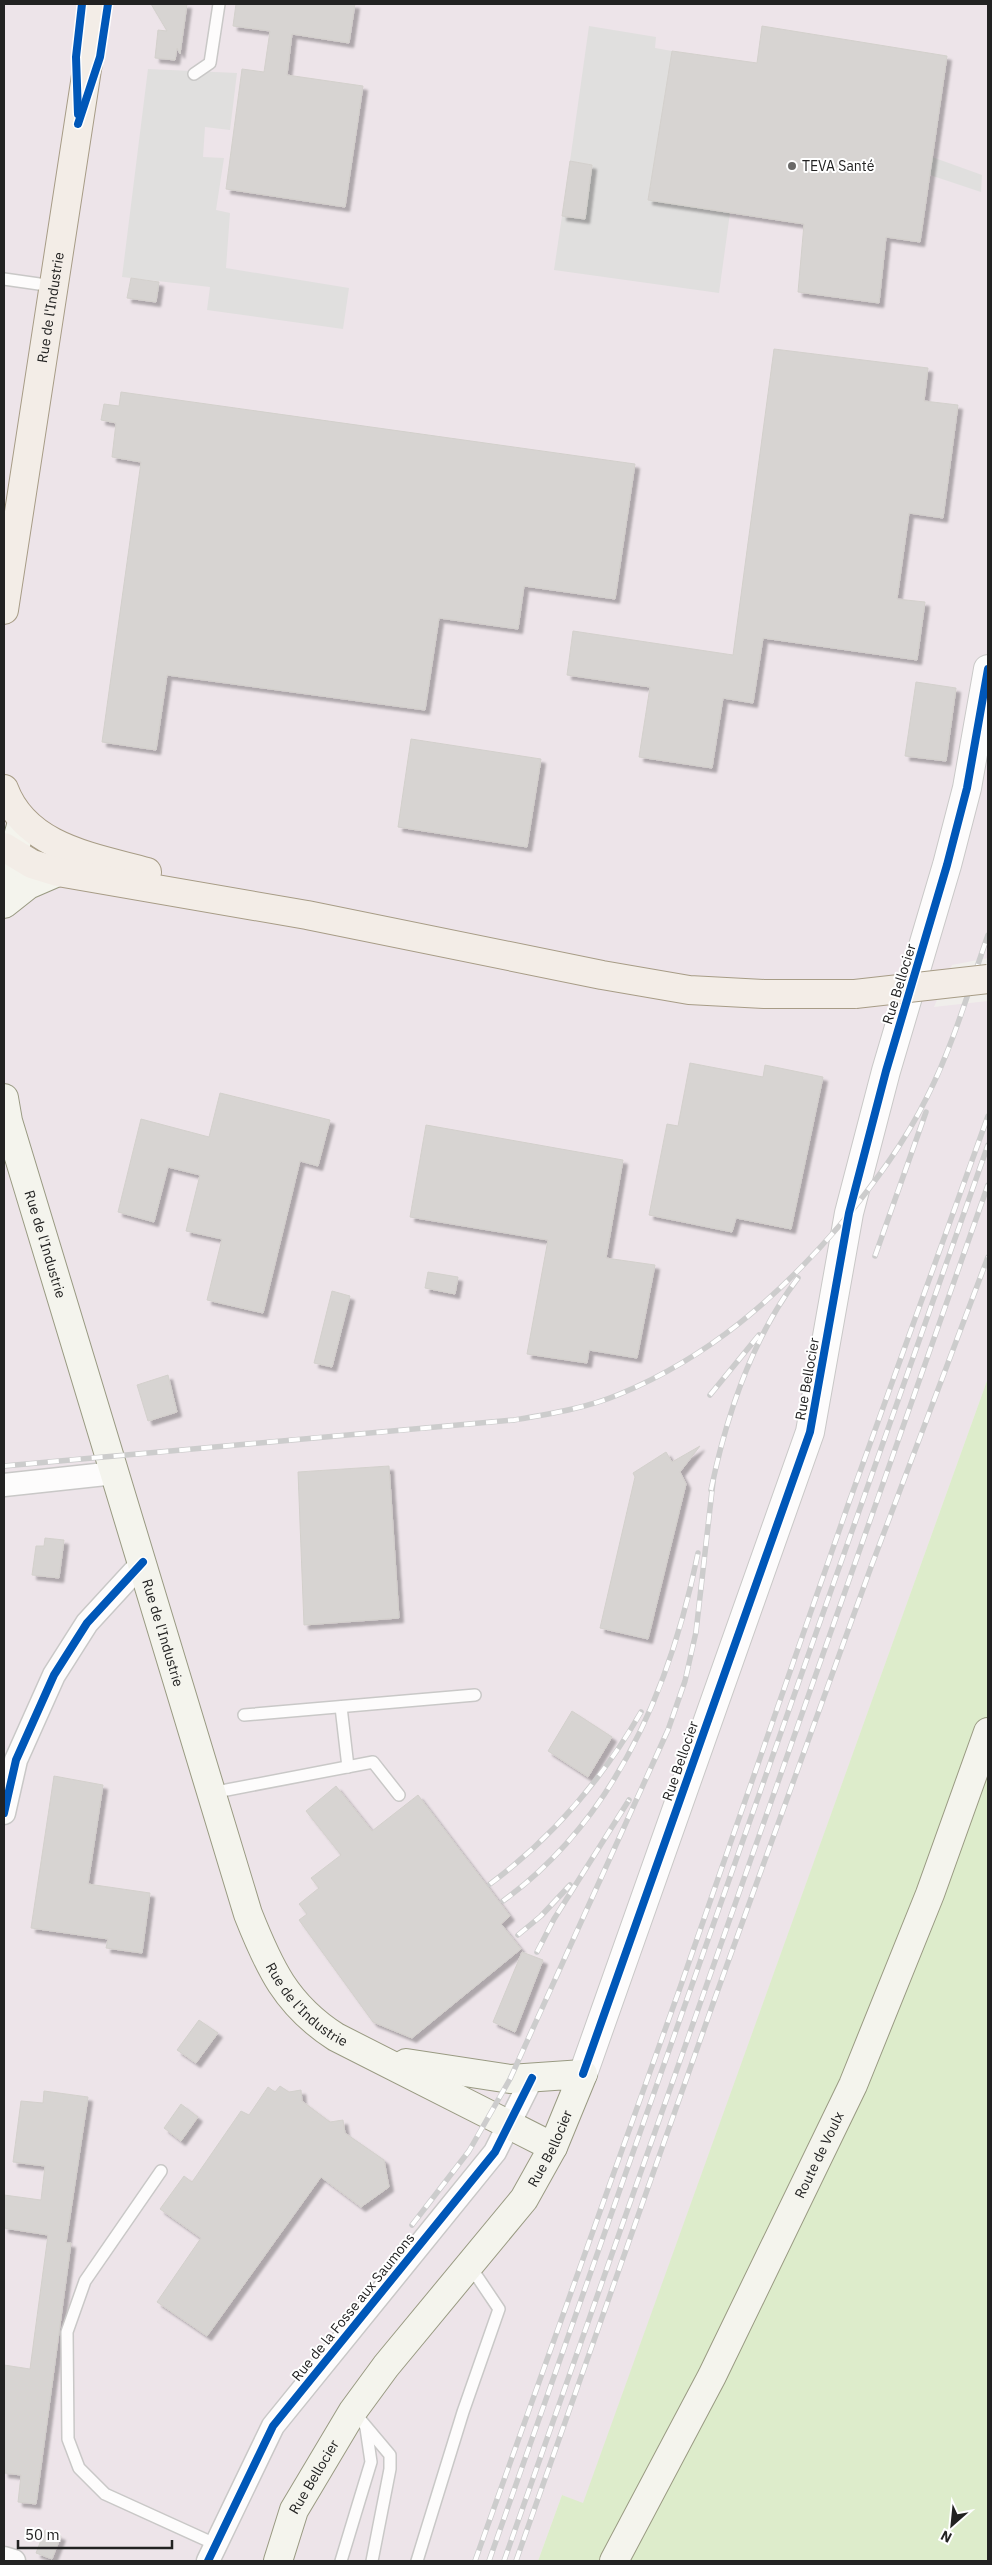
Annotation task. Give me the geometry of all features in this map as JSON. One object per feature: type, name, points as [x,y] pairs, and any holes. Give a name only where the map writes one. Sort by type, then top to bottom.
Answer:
[{"type":"main road","name":"Rue de l'Industrie","points":[[4,610],[97,4]]},
{"type":"main road","points":[[4,789],[11,840],[4,888]]},
{"type":"main road","points":[[11,840],[32,864],[58,872],[307,915],[602,976],[689,990],[764,994],[855,994],[988,979]]},
{"type":"main road","points":[[11,840],[49,840],[74,852],[307,915]]},
{"type":"main road","points":[[4,904],[28,885],[58,872]]},
{"type":"main road","name":"Rue de l'Industrie","points":[[4,1098],[8,1121],[143,1562],[211,1793],[248,1914],[265,1958],[285,1991],[316,2024],[336,2037],[380,2058]]},
{"type":"main road","name":"Route de Voulx","points":[[614,2561],[712,2376],[853,2085],[930,1894],[988,1732]]},
{"type":"main road","points":[[380,2058],[510,2079],[583,2074]]},
{"type":"main road","points":[[380,2058],[553,2146]]},
{"type":"main road","name":"Rue Bellocier","points":[[278,2561],[294,2510],[359,2419],[386,2366],[524,2199],[553,2146],[583,2074]]},
{"type":"street","name":"Rue Bellocier","points":[[583,2074],[810,1432],[850,1213],[886,1071],[934,912],[967,788],[988,669]]},
{"type":"street","points":[[4,1485],[115,1473]]},
{"type":"street","points":[[4,1814],[16,1760],[54,1674],[87,1623],[143,1562]]},
{"type":"street","name":"Rue de la Fosse aux Saumons","points":[[212,2553],[273,2426],[495,2152],[532,2078]]},
{"type":"street","points":[[4,2558],[14,2561]]},
{"type":"lane","points":[[194,74],[210,63],[219,4]]},
{"type":"lane","points":[[4,279],[54,286]]},
{"type":"lane","points":[[244,1715],[475,1695]]},
{"type":"lane","points":[[341,1707],[348,1767]]},
{"type":"lane","points":[[211,1793],[373,1762],[399,1795]]},
{"type":"lane","points":[[161,2171],[85,2281],[67,2332],[68,2439],[79,2468],[105,2494],[212,2553]]},
{"type":"lane","points":[[417,2561],[463,2412],[499,2310],[470,2266]]},
{"type":"lane","points":[[341,2561],[372,2462],[359,2419]]},
{"type":"lane","points":[[359,2419],[390,2454],[390,2469],[372,2561]]},
{"type":"shaded area","points":[[4,4],[988,4],[988,958],[952,965],[934,1007],[988,1001],[988,1378],[583,2504],[562,2495],[538,2561],[4,2561]]},
{"type":"shaded area","points":[[589,26],[656,37],[655,48],[672,51],[648,200],[730,213],[719,293],[554,270],[562,216],[585,218],[592,165],[570,161]]},
{"type":"shaded area","points":[[148,69],[237,73],[230,130],[205,127],[203,157],[224,158],[216,210],[230,213],[226,268],[349,288],[343,329],[207,310],[210,287],[122,277]]},
{"type":"shaded area","points":[[932,157],[982,175],[981,192],[930,175]]},
{"type":"green space","points":[[988,1378],[988,2561],[538,2561],[562,2495],[583,2503]]},
{"type":"building","points":[[151,4],[187,4],[180,54],[177,48],[175,60],[155,58],[158,30],[167,31]]},
{"type":"building","points":[[236,4],[355,4],[349,43],[292,34],[287,75],[363,86],[345,207],[226,189],[242,69],[264,72],[270,31],[233,26]]},
{"type":"building","name":"TEVA Santé","points":[[762,26],[947,56],[920,242],[886,237],[879,303],[798,292],[804,224],[648,200],[672,51],[757,63]]},
{"type":"building","points":[[570,161],[592,165],[585,219],[562,216]]},
{"type":"building","points":[[131,278],[159,282],[156,302],[127,298]]},
{"type":"building","points":[[774,349],[928,368],[924,401],[958,405],[943,518],[909,513],[897,599],[925,602],[917,660],[763,638],[753,703],[723,698],[712,768],[639,757],[650,687],[567,675],[573,631],[733,655]]},
{"type":"building","points":[[121,392],[635,464],[615,599],[524,586],[518,629],[439,618],[425,710],[167,675],[156,750],[102,742],[141,462],[112,457],[116,423],[101,420],[104,404],[119,406]]},
{"type":"building","points":[[916,682],[956,688],[946,761],[905,756]]},
{"type":"building","points":[[411,739],[541,759],[527,847],[398,827]]},
{"type":"building","points":[[690,1063],[763,1077],[765,1065],[823,1077],[791,1229],[736,1218],[732,1232],[649,1215],[667,1124],[678,1126]]},
{"type":"building","points":[[220,1093],[330,1120],[318,1166],[300,1161],[263,1313],[207,1300],[222,1239],[186,1231],[200,1175],[168,1167],[154,1222],[118,1212],[141,1119],[209,1137]]},
{"type":"building","points":[[426,1125],[623,1160],[606,1258],[655,1265],[637,1358],[589,1350],[587,1363],[527,1354],[548,1240],[410,1217]]},
{"type":"building","points":[[428,1272],[458,1277],[455,1294],[425,1288]]},
{"type":"building","points":[[332,1291],[350,1296],[332,1367],[314,1363]]},
{"type":"building","points":[[168,1375],[177,1412],[148,1421],[137,1385]]},
{"type":"building","points":[[700,1446],[680,1472],[686,1484],[648,1639],[600,1628],[635,1477],[633,1473],[666,1452],[672,1462]]},
{"type":"building","points":[[389,1466],[399,1618],[304,1625],[298,1472]]},
{"type":"building","points":[[45,1538],[64,1540],[59,1578],[32,1575],[36,1546],[44,1546]]},
{"type":"building","points":[[572,1711],[612,1737],[588,1777],[548,1751]]},
{"type":"building","points":[[54,1776],[103,1785],[88,1884],[150,1893],[142,1953],[106,1948],[108,1939],[31,1928]]},
{"type":"building","points":[[336,1786],[372,1831],[418,1795],[510,1916],[501,1924],[521,1949],[412,2038],[373,2022],[299,1920],[307,1914],[299,1904],[319,1888],[311,1878],[341,1855],[306,1811]]},
{"type":"building","points":[[522,1952],[543,1960],[515,2032],[493,2022]]},
{"type":"building","points":[[199,2020],[218,2033],[196,2063],[177,2050]]},
{"type":"building","points":[[280,2086],[289,2092],[301,2090],[302,2101],[330,2122],[343,2120],[345,2133],[384,2160],[389,2187],[361,2207],[321,2177],[207,2336],[157,2302],[201,2238],[160,2209],[184,2176],[192,2182],[241,2111],[249,2115],[268,2087],[275,2092]]},
{"type":"building","points":[[44,2091],[88,2097],[66,2243],[71,2243],[36,2504],[18,2502],[21,2475],[4,2473],[4,2365],[30,2369],[48,2235],[4,2228],[4,2195],[41,2200],[45,2166],[13,2162],[21,2101],[43,2103]]},
{"type":"building","points":[[181,2104],[198,2117],[181,2141],[164,2128]]},
{"type":"building","points":[[45,2530],[61,2536],[52,2559],[36,2553]]},
{"type":"railway","points":[[4,1466],[514,1420],[555,1413],[595,1403],[652,1379],[712,1343],[767,1300],[792,1277],[840,1225],[876,1179],[898,1148],[936,1078],[953,1038],[988,935]]},
{"type":"railway","points":[[875,1256],[926,1112]]},
{"type":"railway","points":[[475,2561],[681,1985],[848,1505],[988,1116]]},
{"type":"railway","points":[[489,2561],[988,1145]]},
{"type":"railway","points":[[504,2561],[988,1185]]},
{"type":"railway","points":[[516,2561],[715,1998],[871,1567],[988,1257]]},
{"type":"railway","points":[[711,1490],[724,1435],[754,1352],[767,1326],[798,1278]]},
{"type":"railway","points":[[710,1395],[759,1335]]},
{"type":"railway","points":[[412,2225],[469,2151],[510,2079],[668,1730],[685,1681],[696,1632],[713,1482]]},
{"type":"railway","points":[[503,1901],[543,1868],[577,1831],[607,1790],[633,1746],[654,1700],[672,1652],[687,1603],[698,1553]]},
{"type":"railway","points":[[490,1884],[534,1847],[574,1806],[610,1760],[641,1712]]},
{"type":"railway","points":[[537,1952],[554,1919],[629,1800]]},
{"type":"railway","points":[[518,1935],[541,1916],[570,1885]]},
{"type":"cycle path","points":[[78,114],[76,57],[82,4]]},
{"type":"cycle path","points":[[78,124],[100,57],[108,4]]},
{"type":"cycle path","points":[[583,2074],[810,1432],[849,1213],[886,1071],[947,865],[967,788],[988,669]]},
{"type":"cycle path","points":[[4,1813],[16,1760],[54,1675],[87,1623],[143,1562]]},
{"type":"cycle path","points":[[208,2561],[273,2426],[495,2152],[532,2078]]},
{"type":"place","name":"TEVA Santé","points":[[792,166]]}]
